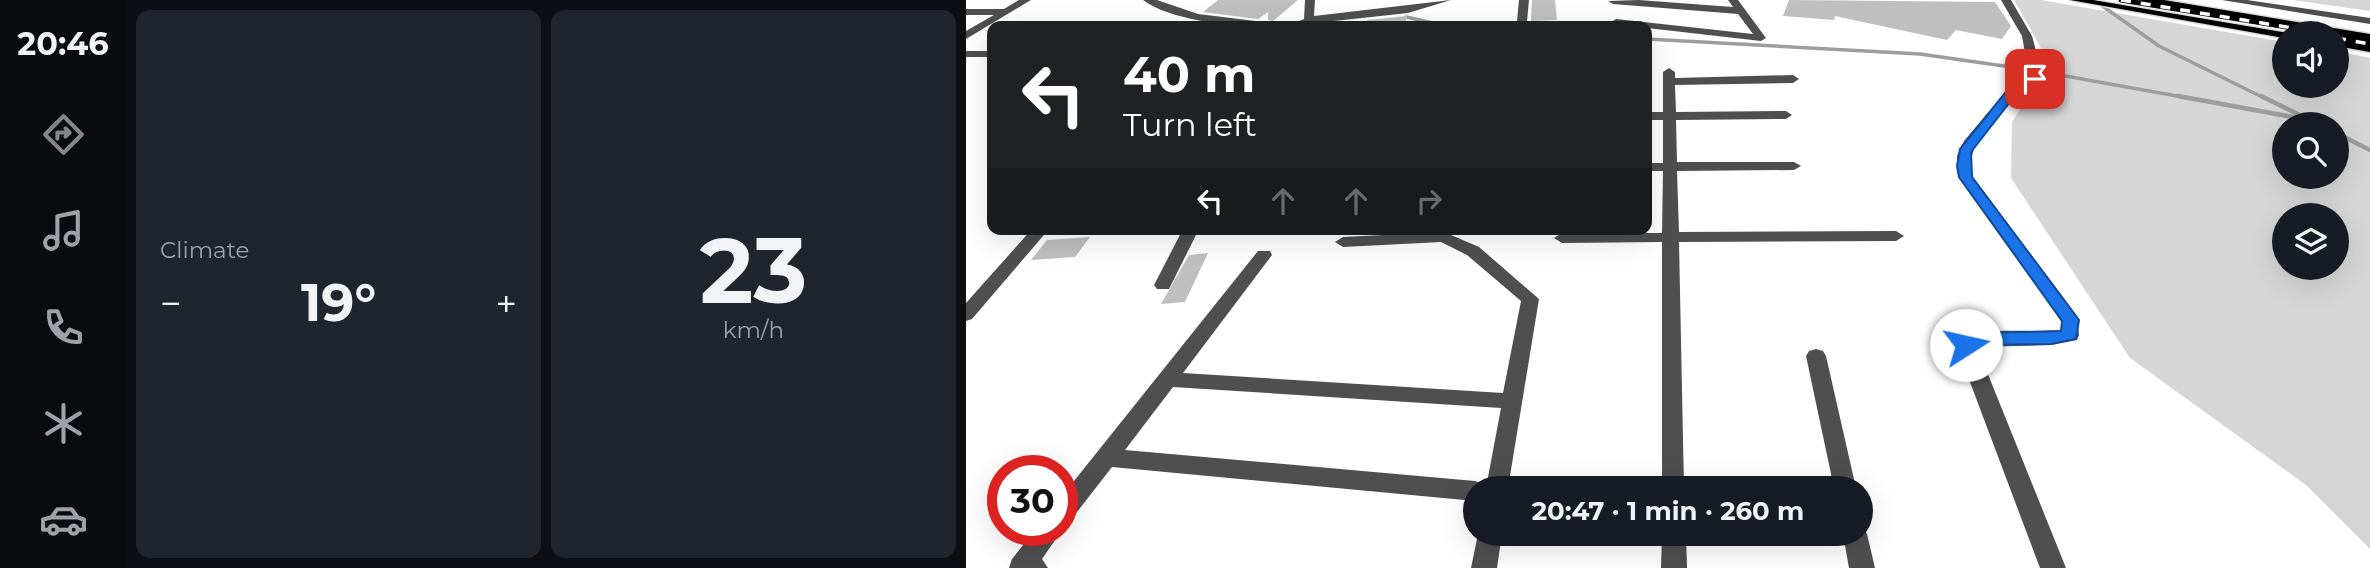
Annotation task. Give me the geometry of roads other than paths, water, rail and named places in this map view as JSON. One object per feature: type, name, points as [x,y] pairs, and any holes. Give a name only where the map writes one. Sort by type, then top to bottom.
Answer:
[{"type":"highway","points":[[2141,0],[2370,37]]},
{"type":"highway","points":[[2183,0],[2370,30]]},
{"type":"main road","points":[[2075,0],[2272,33]]},
{"type":"main road","points":[[2349,45],[2370,49]]},
{"type":"street","points":[[990,21],[1026,0]]},
{"type":"street","points":[[1148,0],[1196,17],[1230,21]]},
{"type":"street","points":[[1309,19],[1310,0]]},
{"type":"street","points":[[1304,21],[1411,10],[1446,0]]},
{"type":"street","points":[[1522,21],[1524,0]]},
{"type":"street","points":[[1652,27],[1761,38],[1733,0]]},
{"type":"street","points":[[2006,0],[2027,36],[2032,59],[2038,66],[2035,79],[2017,86],[1964,151],[1963,166],[1966,177],[2070,320],[2070,335],[2051,338],[1976,339],[1966,345],[2053,568]]},
{"type":"street","points":[[2227,0],[2370,21]]},
{"type":"street","points":[[1613,1],[1742,11]]},
{"type":"street","points":[[966,12],[1006,12]]},
{"type":"street","points":[[968,34],[987,23]]},
{"type":"street","points":[[966,54],[987,54]]},
{"type":"street","points":[[1673,476],[1669,77],[1793,79]]},
{"type":"street","points":[[1652,116],[1786,116]]},
{"type":"street","points":[[1652,167],[1794,166]]},
{"type":"street","points":[[966,315],[1036,235]]},
{"type":"street","points":[[1163,285],[1188,235]]},
{"type":"street","points":[[1562,238],[1896,236]]},
{"type":"street","points":[[1343,242],[1444,237],[1473,251],[1530,299],[1499,476]]},
{"type":"street","points":[[1078,493],[1264,255]]},
{"type":"street","points":[[1816,356],[1842,476]]},
{"type":"street","points":[[1167,379],[1512,401]]},
{"type":"street","points":[[1106,457],[1463,490]]},
{"type":"street","points":[[1035,568],[1021,567],[1037,546]]},
{"type":"street","points":[[1484,568],[1488,546]]},
{"type":"street","points":[[1674,546],[1674,568]]},
{"type":"street","points":[[1857,546],[1862,568]]},
{"type":"waterway","points":[[2094,0],[2159,46],[2264,98]]},
{"type":"waterway","points":[[1406,17],[1424,21]]},
{"type":"waterway","points":[[1652,39],[1920,54],[2032,70],[2188,98]]},
{"type":"waterway","points":[[2178,96],[2272,113]]},
{"type":"waterway","points":[[2261,96],[2294,112]]},
{"type":"waterway","points":[[2349,140],[2370,150]]},
{"type":"railway","points":[[2121,0],[2272,25]]},
{"type":"railway","points":[[2349,40],[2370,44]]}]
